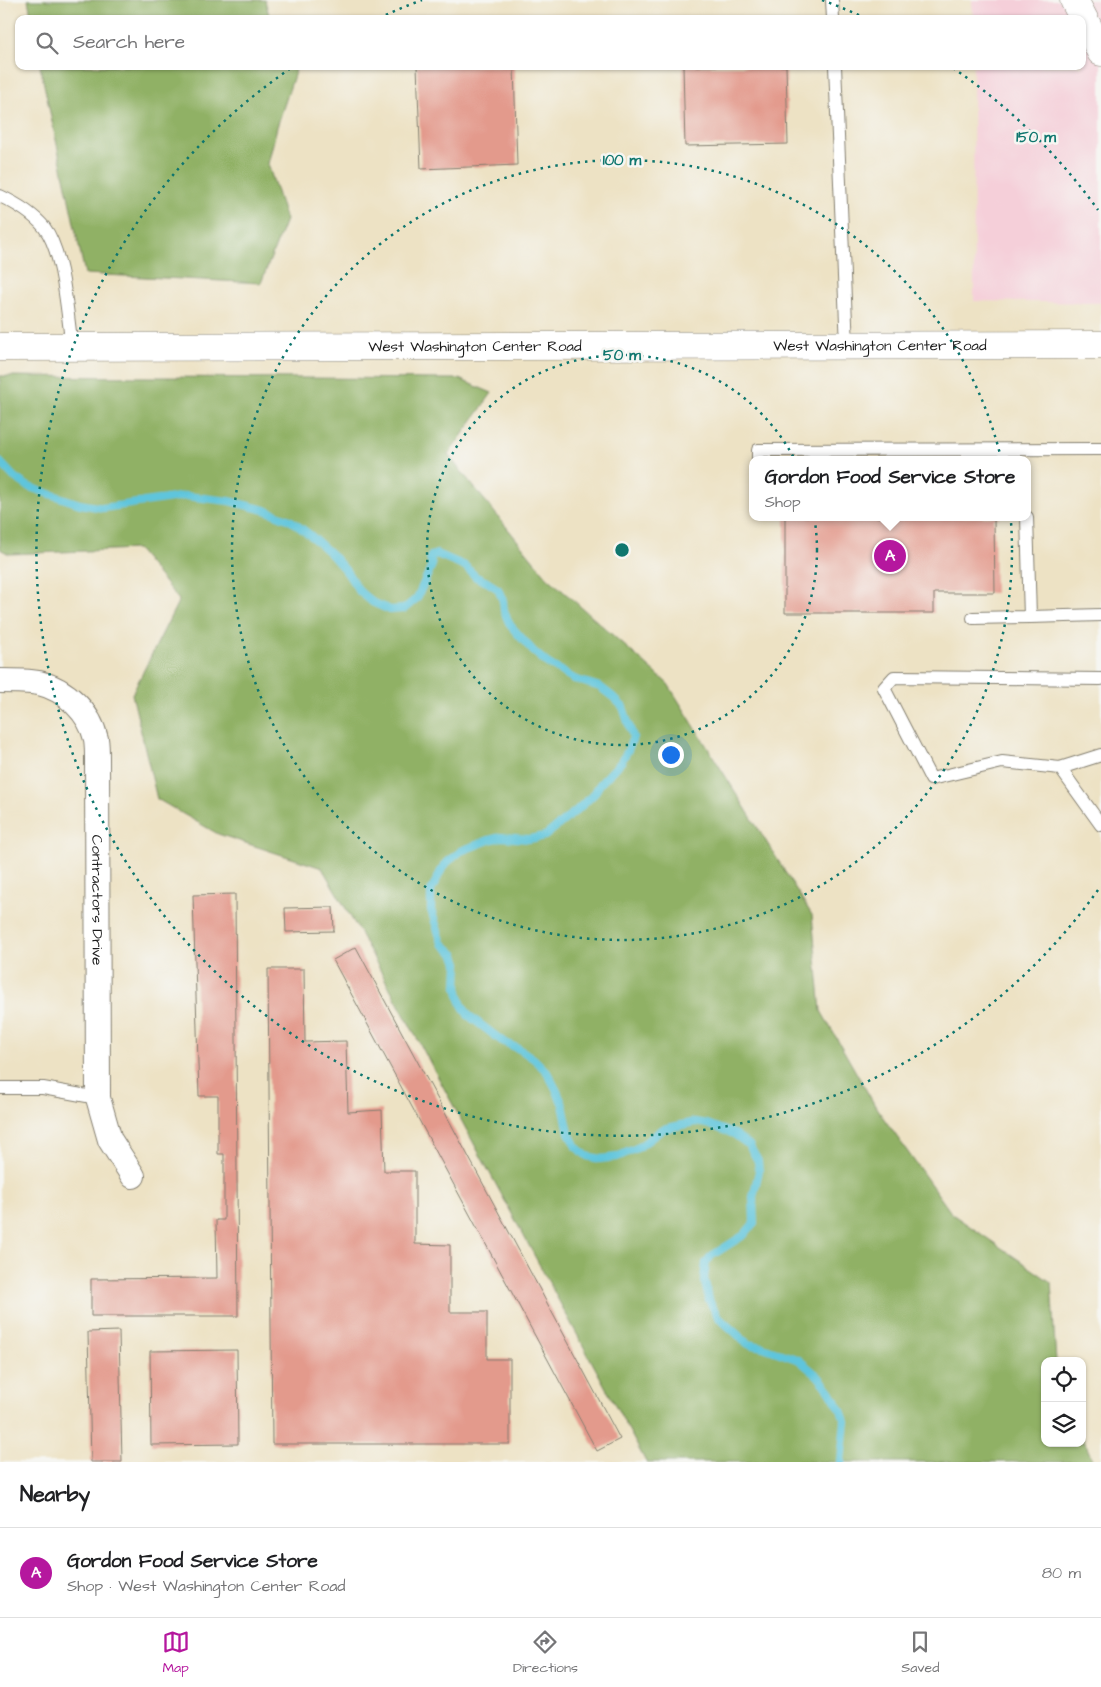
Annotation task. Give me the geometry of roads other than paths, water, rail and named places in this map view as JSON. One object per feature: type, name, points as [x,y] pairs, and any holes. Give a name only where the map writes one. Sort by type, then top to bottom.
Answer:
[{"type":"main road","points":[[1074,0],[1083,15]]},
{"type":"main road","points":[[1086,20],[1098,39]]},
{"type":"main road","name":"West Washington Center Road","points":[[0,347],[1101,345]]},
{"type":"street","name":"Contractors Drive","points":[[0,681],[41,684],[62,693],[78,706],[89,722],[96,739],[98,778],[98,1098],[110,1140],[133,1176]]},
{"type":"lane","points":[[832,0],[833,15]]},
{"type":"lane","points":[[835,70],[847,346]]},
{"type":"lane","points":[[0,196],[29,213],[44,228],[56,252],[63,281],[72,347]]},
{"type":"lane","points":[[758,456],[758,450],[1026,455],[1101,449]]},
{"type":"lane","points":[[1028,521],[1030,617]]},
{"type":"lane","points":[[973,618],[1101,615]]},
{"type":"lane","points":[[1101,679],[894,678],[884,688],[931,779],[1002,762],[1060,768],[1101,755]]},
{"type":"lane","points":[[1060,768],[1101,825]]},
{"type":"lane","points":[[0,1088],[43,1088],[98,1098]]},
{"type":"waterway","points":[[0,462],[14,477],[29,487],[80,504],[103,508],[186,496],[229,501],[265,510],[290,520],[310,535],[346,571],[360,592],[372,602],[390,610],[404,609],[417,598],[432,565],[431,556],[437,554],[465,566],[476,577],[498,589],[510,625],[533,651],[547,663],[574,679],[600,687],[623,707],[633,737],[621,762],[600,784],[594,794],[545,836],[529,839],[501,837],[461,851],[444,865],[431,891],[431,910],[442,943],[455,955],[458,963],[457,987],[461,1003],[468,1015],[502,1041],[534,1059],[547,1072],[563,1105],[569,1133],[576,1147],[587,1156],[600,1159],[617,1157],[639,1147],[663,1129],[695,1122],[707,1124],[734,1134],[749,1145],[758,1161],[759,1171],[753,1197],[754,1223],[744,1235],[711,1256],[706,1263],[704,1278],[709,1300],[718,1317],[748,1344],[763,1347],[799,1360],[818,1376],[830,1391],[845,1421],[841,1462]]},
{"type":"place","name":"Gordon Food Service Store","points":[[890,556]]}]
